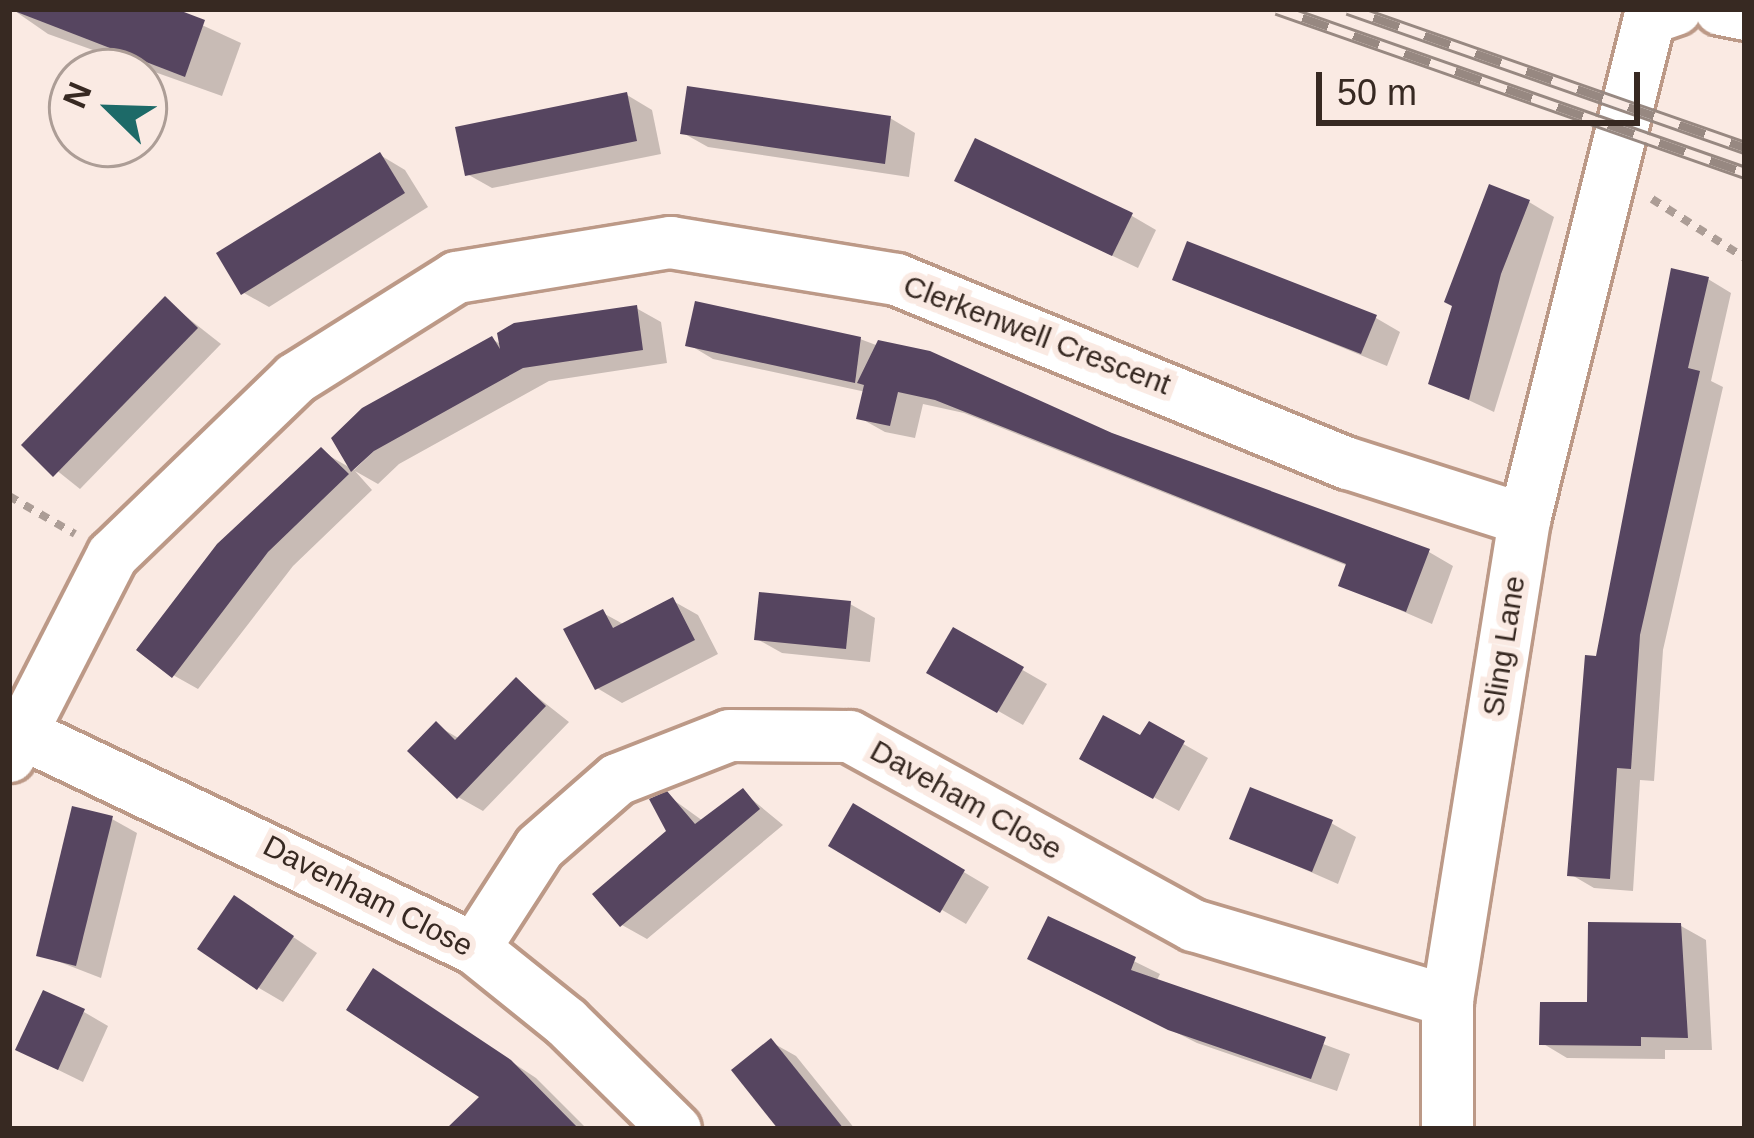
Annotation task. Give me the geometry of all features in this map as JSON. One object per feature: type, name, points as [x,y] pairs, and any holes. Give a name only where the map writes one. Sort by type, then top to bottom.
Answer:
[{"type":"street","points":[[1720,9],[1745,14]]},
{"type":"street","name":"Sling Lane","points":[[1447,1129],[1447,1000],[1524,518],[1606,169],[1649,18],[1672,10]]},
{"type":"street","name":"Clerkenwell Crescent","points":[[12,738],[112,555],[296,379],[456,277],[670,242],[896,279],[1348,463],[1524,518]]},
{"type":"street","name":"Daveham Close","points":[[474,948],[539,847],[617,778],[729,735],[849,736],[1192,925],[1447,1000]]},
{"type":"street","name":"Davenham Close","points":[[12,738],[474,948],[566,1022],[675,1129]]},
{"type":"path","points":[[1606,169],[1745,258]]},
{"type":"path","points":[[9,496],[112,555]]},
{"type":"building","points":[[9,9],[176,9],[205,20],[185,77],[168,70],[168,48],[110,48]]},
{"type":"building","points":[[687,86],[891,116],[885,164],[680,134]]},
{"type":"building","points":[[627,92],[637,141],[465,176],[455,127]]},
{"type":"building","points":[[975,138],[1133,213],[1112,256],[954,181]]},
{"type":"building","points":[[380,152],[405,193],[241,295],[216,253]]},
{"type":"building","points":[[1489,184],[1530,200],[1501,274],[1469,400],[1428,384],[1452,306],[1444,302]]},
{"type":"building","points":[[1187,241],[1377,315],[1361,354],[1172,280]]},
{"type":"building","points":[[1671,268],[1709,277],[1688,368],[1700,371],[1640,635],[1631,769],[1617,768],[1610,879],[1567,876],[1585,655],[1596,656]]},
{"type":"building","points":[[165,296],[198,328],[53,477],[21,445]]},
{"type":"building","points":[[695,301],[861,337],[855,383],[685,346]]},
{"type":"building","points":[[637,305],[643,350],[523,368],[374,451],[351,472],[331,438],[362,408],[492,336],[500,349],[497,333],[514,323]]},
{"type":"building","points":[[878,340],[930,351],[1112,433],[1430,549],[1406,612],[1338,586],[1346,564],[935,400],[898,392],[890,426],[856,419],[864,385],[857,383]]},
{"type":"building","points":[[321,447],[349,474],[268,552],[172,678],[136,650],[217,544]]},
{"type":"building","points":[[759,592],[851,601],[846,649],[754,640]]},
{"type":"building","points":[[673,597],[695,640],[595,690],[563,629],[603,609],[613,628]]},
{"type":"building","points":[[953,627],[1024,667],[997,713],[926,673]]},
{"type":"building","points":[[516,677],[546,706],[457,799],[407,751],[436,721],[455,740]]},
{"type":"building","points":[[1103,715],[1140,735],[1149,721],[1185,741],[1153,799],[1079,759]]},
{"type":"building","points":[[1250,787],[1333,820],[1312,872],[1229,839]]},
{"type":"building","points":[[743,788],[760,809],[620,927],[592,894],[666,831],[649,799],[667,791],[695,824]]},
{"type":"building","points":[[853,803],[965,870],[940,913],[828,846]]},
{"type":"building","points":[[72,806],[113,816],[76,966],[36,956]]},
{"type":"building","points":[[234,895],[294,936],[257,990],[197,949]]},
{"type":"building","points":[[1048,916],[1136,957],[1131,970],[1326,1037],[1311,1079],[1168,1030],[1027,959]]},
{"type":"building","points":[[1588,922],[1681,923],[1688,1038],[1641,1037],[1641,1046],[1539,1045],[1540,1002],[1587,1002]]},
{"type":"building","points":[[373,968],[511,1060],[579,1129],[446,1129],[479,1097],[346,1010]]},
{"type":"building","points":[[43,990],[85,1009],[58,1070],[15,1050]]},
{"type":"building","points":[[771,1038],[844,1129],[778,1129],[731,1070]]},
{"type":"railway","points":[[1277,9],[1745,173]]},
{"type":"railway","points":[[1348,9],[1745,148]]}]
